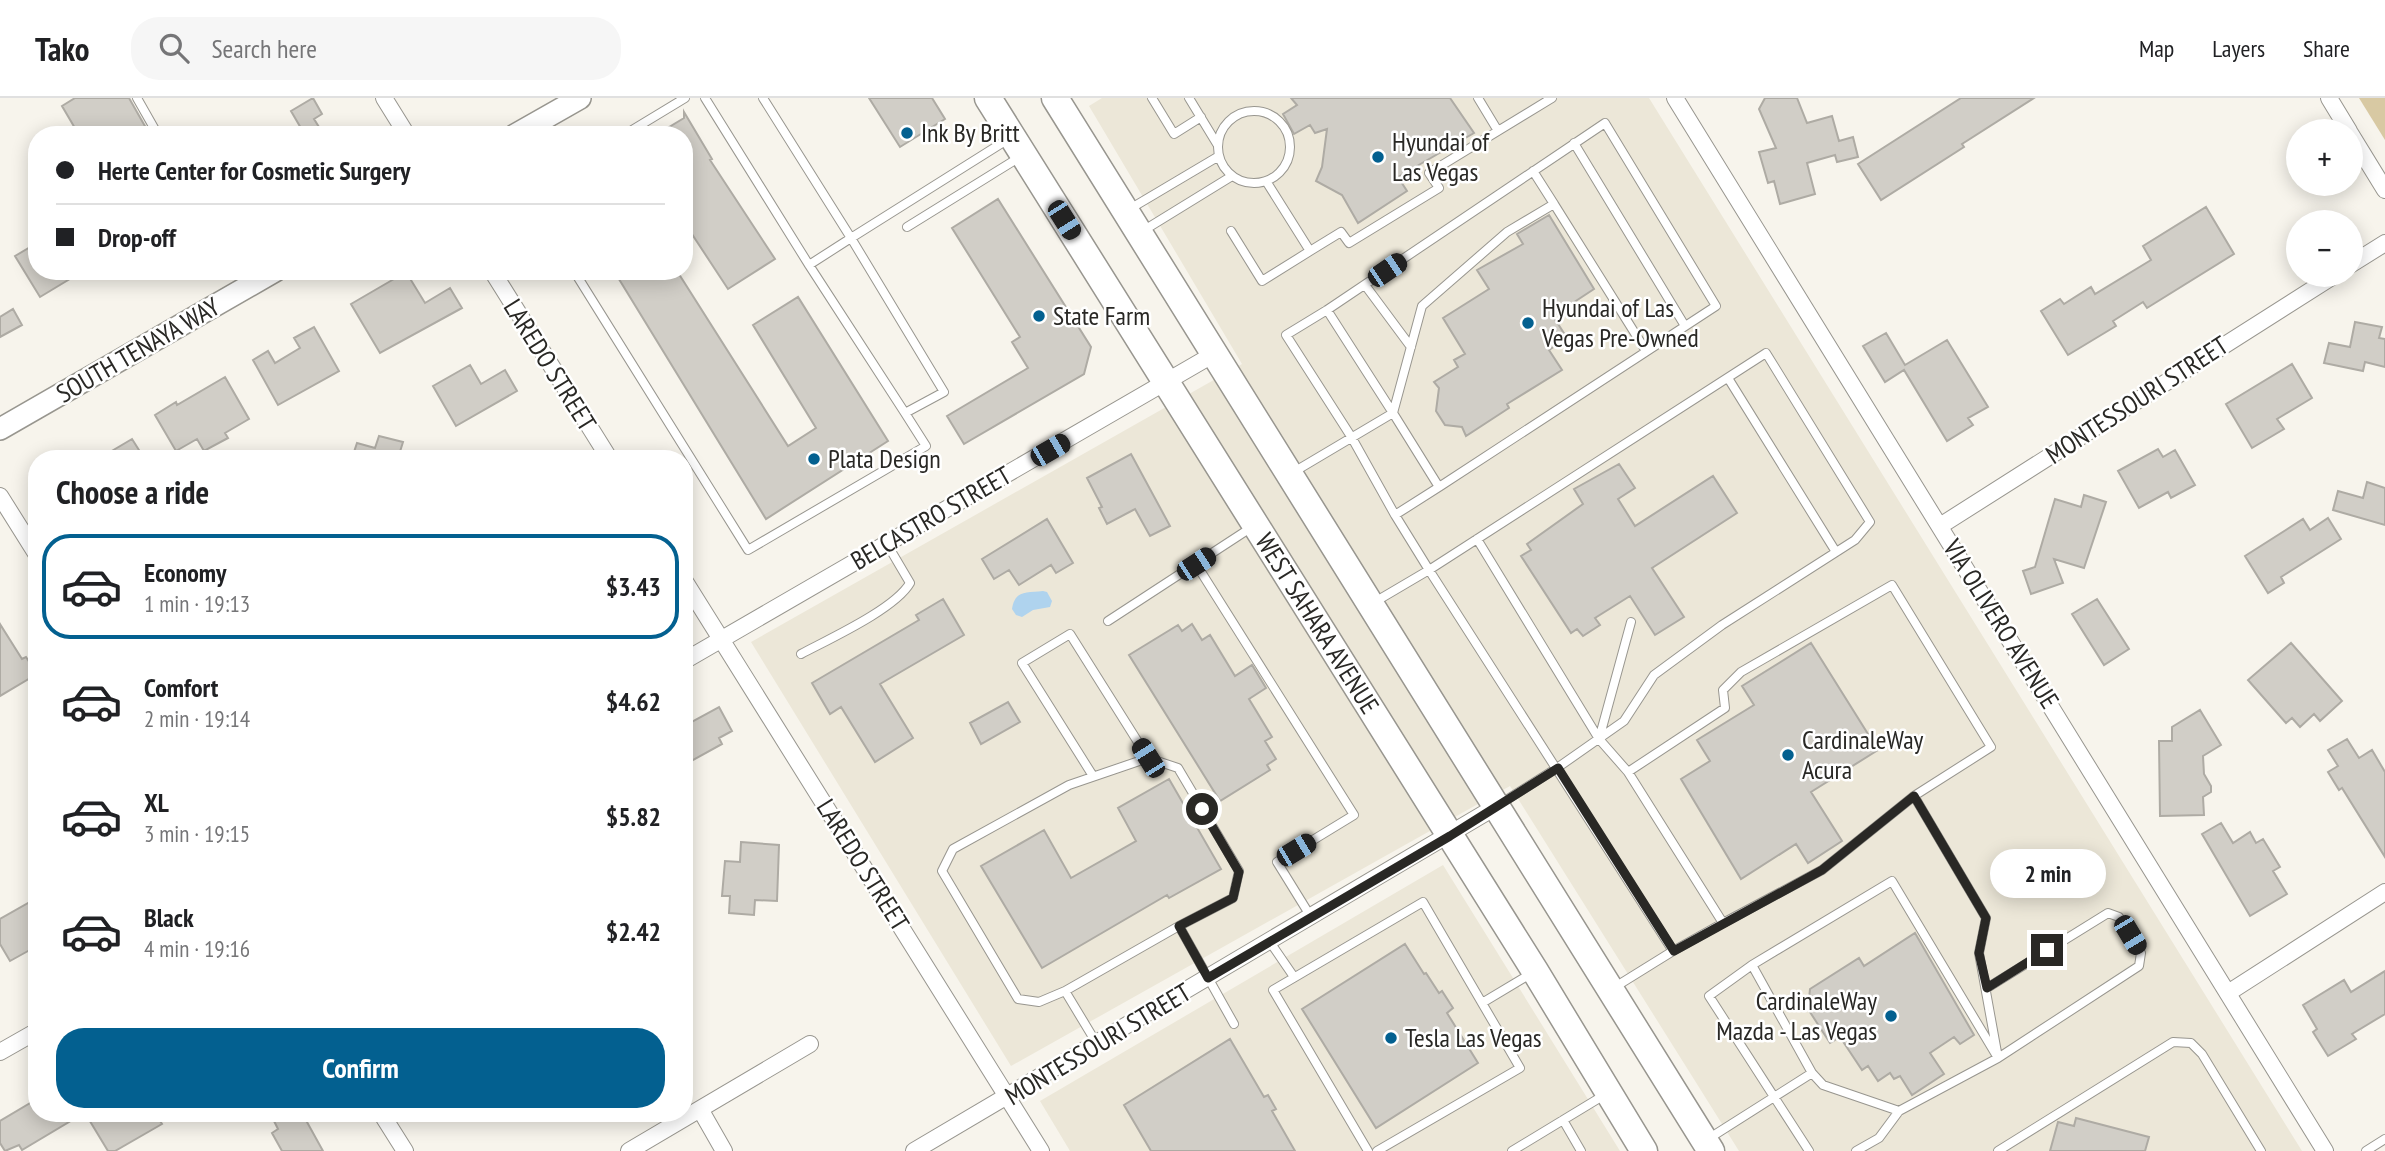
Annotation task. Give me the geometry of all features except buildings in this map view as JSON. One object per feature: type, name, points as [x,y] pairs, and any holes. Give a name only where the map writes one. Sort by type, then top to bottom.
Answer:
[{"type":"main road","name":"WEST SAHARA AVENUE","points":[[988,98],[1535,971],[1644,1151]]},
{"type":"main road","points":[[1055,98],[1708,1146]]},
{"type":"street","points":[[384,98],[401,126]]},
{"type":"street","points":[[531,126],[580,98]]},
{"type":"street","name":"VIA OLIVERO AVENUE","points":[[1675,98],[2325,1151]]},
{"type":"street","points":[[2329,98],[2342,119]]},
{"type":"street","points":[[2363,154],[2385,190]]},
{"type":"street","points":[[2363,257],[2385,243]]},
{"type":"street","name":"SOUTH TENAYA WAY","points":[[0,429],[259,280]]},
{"type":"street","name":"LAREDO STREET","points":[[498,280],[604,450]]},
{"type":"street","name":"MONTESSOURI STREET","points":[[1940,526],[2316,287]]},
{"type":"street","name":"BELCASTRO STREET","points":[[693,656],[1214,354]]},
{"type":"street","points":[[0,496],[28,541]]},
{"type":"street","name":"LAREDO STREET","points":[[693,594],[1041,1151]]},
{"type":"street","name":"MONTESSOURI STREET","points":[[914,1151],[1497,806]]},
{"type":"street","points":[[2228,993],[2385,892]]},
{"type":"street","points":[[0,1052],[28,1036]]},
{"type":"street","points":[[693,1113],[810,1044]]},
{"type":"street","points":[[700,1109],[724,1151]]},
{"type":"street","points":[[387,1122],[405,1151]]},
{"type":"street","points":[[629,1151],[678,1122]]},
{"type":"lane","points":[[137,98],[153,126]]},
{"type":"lane","points":[[639,126],[685,98]]},
{"type":"lane","points":[[693,462],[748,550],[926,446],[705,98]]},
{"type":"lane","points":[[763,98],[944,391],[905,412]]},
{"type":"lane","points":[[1152,98],[1174,134],[1201,117]]},
{"type":"lane","points":[[1189,98],[1217,144],[1223,167],[1242,181],[1266,181],[1276,175],[1289,155],[1290,144],[1280,122],[1259,111],[1247,111],[1227,122],[1217,144]]},
{"type":"lane","points":[[1478,98],[1498,131]]},
{"type":"lane","points":[[1231,232],[1262,281],[1341,232],[1349,243],[1438,188],[1429,173],[1545,100]]},
{"type":"lane","points":[[1395,515],[1716,306],[1605,123],[1286,335],[1352,438],[1395,515],[1429,570],[1674,951]]},
{"type":"lane","points":[[1574,143],[1685,326]]},
{"type":"lane","points":[[809,265],[897,210],[1017,146]]},
{"type":"lane","points":[[907,228],[1017,146]]},
{"type":"lane","points":[[1132,223],[1219,156]]},
{"type":"lane","points":[[1533,171],[1646,351]]},
{"type":"lane","points":[[1132,223],[1232,176]]},
{"type":"lane","points":[[1266,181],[1310,251]]},
{"type":"lane","points":[[1290,474],[1393,413],[1422,306],[1507,232],[1553,204]]},
{"type":"lane","points":[[580,280],[686,450]]},
{"type":"lane","points":[[1365,285],[1411,347]]},
{"type":"lane","points":[[1327,310],[1439,487]]},
{"type":"lane","points":[[1371,604],[1477,540],[1766,353],[1870,522],[1855,540],[1722,625],[1654,675],[1624,721],[1558,768],[1497,806]]},
{"type":"lane","points":[[1728,378],[1836,552]]},
{"type":"lane","points":[[1108,621],[1255,525]]},
{"type":"lane","points":[[1477,540],[1598,739],[1629,772],[1723,923]]},
{"type":"lane","points":[[801,654],[885,607],[905,592],[910,583],[887,544]]},
{"type":"lane","points":[[1196,564],[1354,815],[1277,862],[1311,917]]},
{"type":"lane","points":[[1612,989],[1723,923],[1822,870],[1914,796],[1991,747],[1892,585],[1741,672],[1723,690],[1725,708],[1629,772]]},
{"type":"lane","points":[[1598,739],[1631,622]]},
{"type":"lane","points":[[1093,776],[1022,663],[1070,634],[1148,758]]},
{"type":"lane","points":[[1148,758],[1178,768],[1239,872],[1233,898],[1065,991],[1039,1002],[1018,999],[942,871],[953,849],[1069,785],[1093,776],[1148,758]]},
{"type":"lane","points":[[1914,796],[1986,918],[1979,953],[1998,1058]]},
{"type":"lane","points":[[1809,1151],[1709,996],[1752,965],[1892,881],[1998,1058]]},
{"type":"lane","points":[[1368,1151],[1273,990],[1423,902],[1520,1068],[1377,1151]]},
{"type":"lane","points":[[1856,1151],[1879,1138],[1899,1111],[1998,1058],[2139,966],[2140,953],[2119,917],[2108,913],[1987,988]]},
{"type":"lane","points":[[1179,926],[1234,1024]]},
{"type":"lane","points":[[1270,942],[1294,977]]},
{"type":"lane","points":[[1752,965],[1812,1073],[1823,1085],[1899,1111]]},
{"type":"lane","points":[[1482,1003],[1535,971]]},
{"type":"lane","points":[[1065,991],[1097,1044]]},
{"type":"lane","points":[[1998,1151],[2173,1042],[2191,1043],[2202,1055],[2261,1151]]},
{"type":"lane","points":[[1708,1146],[1812,1073]]},
{"type":"lane","points":[[1512,1151],[1608,1093]]},
{"type":"lane","points":[[1563,1120],[1581,1151]]},
{"type":"lane","points":[[2366,1151],[2385,1139]]},
{"type":"shaded area","points":[[1102,98],[1649,98],[2302,1151],[1739,1151],[1510,786],[1011,1066],[751,642],[1242,364],[1089,106]]},
{"type":"shaded area","points":[[2359,98],[2385,98],[2385,140]]},
{"type":"shaded area","points":[[1443,865],[1620,1151],[1070,1151],[1040,1101]]},
{"type":"water","points":[[1047,592],[1052,601],[1050,607],[1033,610],[1022,617],[1016,615],[1012,609],[1019,595]]},
{"type":"place","name":"Ink By Britt","points":[[907,133]]},
{"type":"place","name":"Hyundai of Las Vegas","points":[[1378,157]]},
{"type":"place","name":"State Farm","points":[[1039,316]]},
{"type":"place","name":"Hyundai of Las Vegas Pre-Owned","points":[[1528,323]]},
{"type":"place","name":"Plata Design","points":[[814,459]]},
{"type":"place","name":"CardinaleWay Acura","points":[[1788,755]]},
{"type":"place","name":"CardinaleWay Mazda - Las Vegas","points":[[1891,1016]]},
{"type":"place","name":"Tesla Las Vegas","points":[[1391,1038]]},
{"type":"route","points":[[1202,809],[1239,872],[1233,898],[1179,926],[1208,978],[1450,836],[1558,768],[1674,951],[1822,870],[1914,796],[1986,918],[1979,953],[1987,988],[2047,950]]}]
